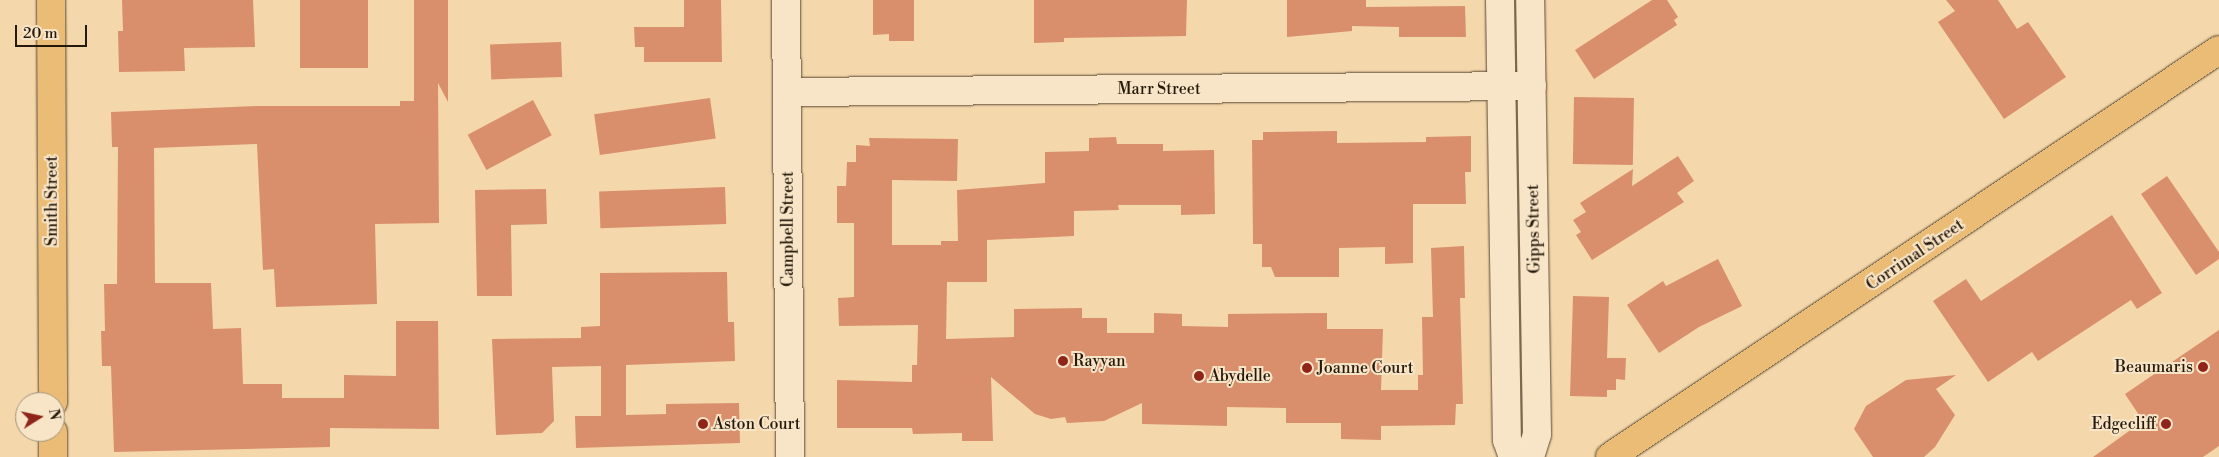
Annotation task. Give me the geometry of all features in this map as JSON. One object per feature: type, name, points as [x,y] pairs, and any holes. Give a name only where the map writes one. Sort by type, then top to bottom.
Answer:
[{"type":"main road","name":"Smith Street","points":[[51,0],[53,392]]},
{"type":"main road","name":"Corrimal Street","points":[[1610,457],[2219,50]]},
{"type":"main road","points":[[53,442],[53,457]]},
{"type":"street","name":"Campbell Street","points":[[786,0],[790,457]]},
{"type":"street","name":"Gipps Street","points":[[1500,0],[1507,440],[1512,457]]},
{"type":"street","name":"Gipps Street","points":[[1530,0],[1537,434],[1530,457]]},
{"type":"street","name":"Marr Street","points":[[787,92],[1532,86]]},
{"type":"building","points":[[122,0],[253,0],[255,47],[184,48],[185,71],[119,72],[118,31],[123,31]]},
{"type":"building","points":[[300,0],[368,0],[368,68],[300,68]]},
{"type":"building","points":[[414,0],[448,0],[448,102],[438,83],[439,223],[375,224],[377,304],[276,307],[274,269],[263,270],[257,144],[154,148],[155,283],[211,283],[213,329],[241,328],[243,384],[282,384],[282,398],[344,398],[344,375],[396,376],[396,321],[438,321],[439,429],[330,428],[330,447],[114,452],[111,366],[102,366],[101,331],[105,331],[104,284],[117,284],[118,147],[112,147],[111,112],[258,106],[400,106],[400,101],[414,101]]},
{"type":"building","points":[[684,0],[721,0],[722,62],[644,62],[644,47],[635,47],[634,27],[684,27]]},
{"type":"building","points":[[873,0],[914,0],[914,41],[889,41],[889,34],[873,35]]},
{"type":"building","points":[[1034,0],[1187,0],[1186,36],[1064,38],[1064,42],[1034,43]]},
{"type":"building","points":[[1287,0],[1366,0],[1366,7],[1465,6],[1466,37],[1399,37],[1399,27],[1352,26],[1352,31],[1287,37]]},
{"type":"building","points":[[1652,0],[1667,0],[1678,17],[1674,20],[1677,25],[1594,79],[1575,50]]},
{"type":"building","points":[[1946,0],[1998,0],[2017,29],[2028,22],[2066,77],[2004,119],[1938,22],[1955,11]]},
{"type":"building","points":[[561,42],[562,77],[491,79],[490,44]]},
{"type":"building","points":[[1574,97],[1634,98],[1633,165],[1573,164]]},
{"type":"building","points":[[710,98],[716,139],[600,155],[594,114]]},
{"type":"building","points":[[533,100],[552,135],[486,170],[468,135]]},
{"type":"building","points":[[1337,131],[1337,143],[1426,142],[1426,137],[1471,136],[1471,172],[1465,172],[1466,204],[1413,204],[1413,263],[1385,264],[1385,247],[1339,248],[1339,277],[1275,277],[1271,267],[1262,267],[1262,244],[1253,244],[1252,140],[1263,140],[1263,132]]},
{"type":"building","points":[[1116,137],[1117,144],[1163,144],[1163,151],[1214,150],[1215,214],[1181,215],[1181,205],[1118,205],[1119,210],[1074,211],[1074,236],[987,240],[987,282],[947,282],[946,339],[1014,337],[1014,309],[1082,308],[1082,318],[1107,318],[1107,333],[1154,333],[1154,313],[1182,314],[1182,326],[1228,327],[1228,314],[1327,313],[1327,329],[1383,329],[1381,390],[1418,390],[1418,375],[1423,375],[1422,317],[1433,317],[1431,248],[1464,246],[1465,298],[1460,298],[1463,404],[1456,404],[1455,425],[1381,426],[1381,440],[1341,439],[1341,423],[1286,423],[1286,408],[1227,407],[1227,426],[1142,424],[1142,403],[1104,421],[1067,423],[1065,417],[1051,419],[1035,414],[991,377],[993,441],[962,441],[962,433],[913,434],[912,428],[837,428],[837,380],[912,382],[912,365],[917,365],[918,325],[839,326],[838,298],[854,297],[854,223],[837,223],[837,186],[846,186],[847,162],[856,162],[856,145],[870,146],[869,138],[958,139],[957,181],[892,180],[892,245],[941,245],[941,241],[958,241],[957,190],[1045,183],[1045,152],[1089,151],[1089,138]]},
{"type":"building","points":[[1678,156],[1694,181],[1677,193],[1684,202],[1592,260],[1576,235],[1581,232],[1573,220],[1586,212],[1580,203],[1633,169],[1632,186]]},
{"type":"building","points":[[2167,176],[2219,252],[2219,259],[2196,275],[2141,194]]},
{"type":"building","points":[[725,187],[726,224],[600,228],[599,191]]},
{"type":"building","points":[[546,189],[547,224],[511,225],[512,296],[477,296],[475,190]]},
{"type":"building","points":[[2112,215],[2162,293],[2137,309],[2131,300],[2038,361],[2032,352],[1988,382],[1933,301],[1966,279],[1981,301]]},
{"type":"building","points":[[1718,259],[1742,306],[1699,327],[1659,353],[1627,305],[1663,281],[1666,286]]},
{"type":"building","points":[[727,272],[728,322],[734,322],[735,361],[626,365],[626,415],[666,414],[666,404],[739,403],[740,443],[576,448],[575,416],[601,416],[601,366],[552,367],[554,421],[542,433],[496,435],[492,339],[581,338],[581,327],[600,326],[600,273]]},
{"type":"building","points":[[1573,296],[1609,297],[1607,358],[1626,358],[1625,380],[1616,379],[1616,390],[1607,390],[1607,397],[1570,396]]},
{"type":"building","points":[[2219,330],[2219,446],[2203,457],[2093,457],[2143,421],[2125,394]]},
{"type":"building","points":[[1956,375],[1936,389],[1955,415],[1935,447],[1924,457],[1873,457],[1854,429],[1866,406],[1906,380]]},
{"type":"place","name":"Rayyan","points":[[1063,361]]},
{"type":"place","name":"Beaumaris","points":[[2203,367]]},
{"type":"place","name":"Joanne Court","points":[[1307,368]]},
{"type":"place","name":"Abydelle","points":[[1199,376]]},
{"type":"place","name":"Aston Court","points":[[703,424]]},
{"type":"place","name":"Edgecliff","points":[[2166,424]]}]
